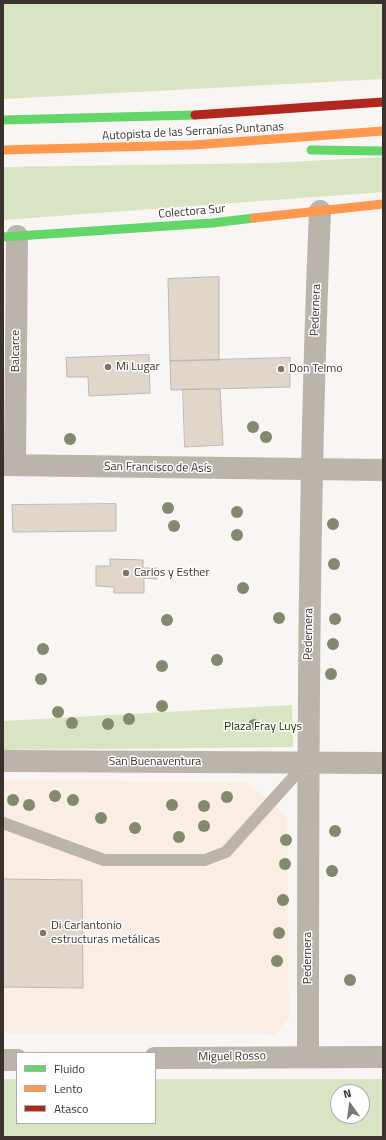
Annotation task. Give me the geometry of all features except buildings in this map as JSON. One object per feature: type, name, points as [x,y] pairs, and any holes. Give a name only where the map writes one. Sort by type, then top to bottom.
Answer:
[{"type":"main road","name":"Autopista de las Serranías Puntanas","points":[[3,120],[157,118],[226,115],[383,102]]},
{"type":"main road","name":"Autopista de las Serranías Puntanas","points":[[3,150],[66,150],[204,146],[305,139],[383,131]]},
{"type":"main road","points":[[66,150],[250,150]]},
{"type":"main road","points":[[305,150],[383,151]]},
{"type":"main road","name":"Colectora Sur","points":[[10,236],[212,223],[383,204]]},
{"type":"street","name":"Pedernera","points":[[308,1056],[307,762],[314,343],[320,211]]},
{"type":"street","name":"Balcarce","points":[[9,465],[10,236]]},
{"type":"street","name":"San Francisco de Asís","points":[[9,465],[383,470]]},
{"type":"street","name":"San Buenaventura","points":[[3,761],[383,763]]},
{"type":"street","name":"Miguel Rosso","points":[[156,1058],[308,1056],[383,1057]]},
{"type":"street","points":[[3,1060],[16,1060]]},
{"type":"lane","points":[[3,823],[104,860],[205,860],[226,852],[307,762]]},
{"type":"shaded area","points":[[3,780],[246,782],[287,816],[289,1017],[275,1035],[3,1033]]},
{"type":"green space","points":[[3,3],[383,3],[383,79],[3,99]]},
{"type":"green space","points":[[383,157],[383,192],[3,220],[3,167],[271,163]]},
{"type":"green space","name":"Plaza Fray Luys","points":[[292,705],[293,747],[4,750],[3,706],[4,721]]},
{"type":"green space","points":[[3,1079],[16,1079],[16,1124],[156,1124],[156,1079],[383,1079],[383,1137],[3,1137]]},
{"type":"traffic: fast","points":[[3,120],[195,115]]},
{"type":"traffic: fast","points":[[311,150],[383,151]]},
{"type":"traffic: fast","points":[[3,237],[212,223],[254,218]]},
{"type":"traffic: slow","points":[[3,150],[193,145],[383,131]]},
{"type":"traffic: slow","points":[[254,218],[383,204]]},
{"type":"traffic: jam","points":[[195,115],[383,102]]},
{"type":"place","name":"Mi Lugar","points":[[108,367]]},
{"type":"place","name":"Don Telmo","points":[[281,369]]},
{"type":"place","name":"Carlos y Esther","points":[[126,573]]},
{"type":"place","name":"Di Carlantonio estructuras metálicas","points":[[43,933]]}]
